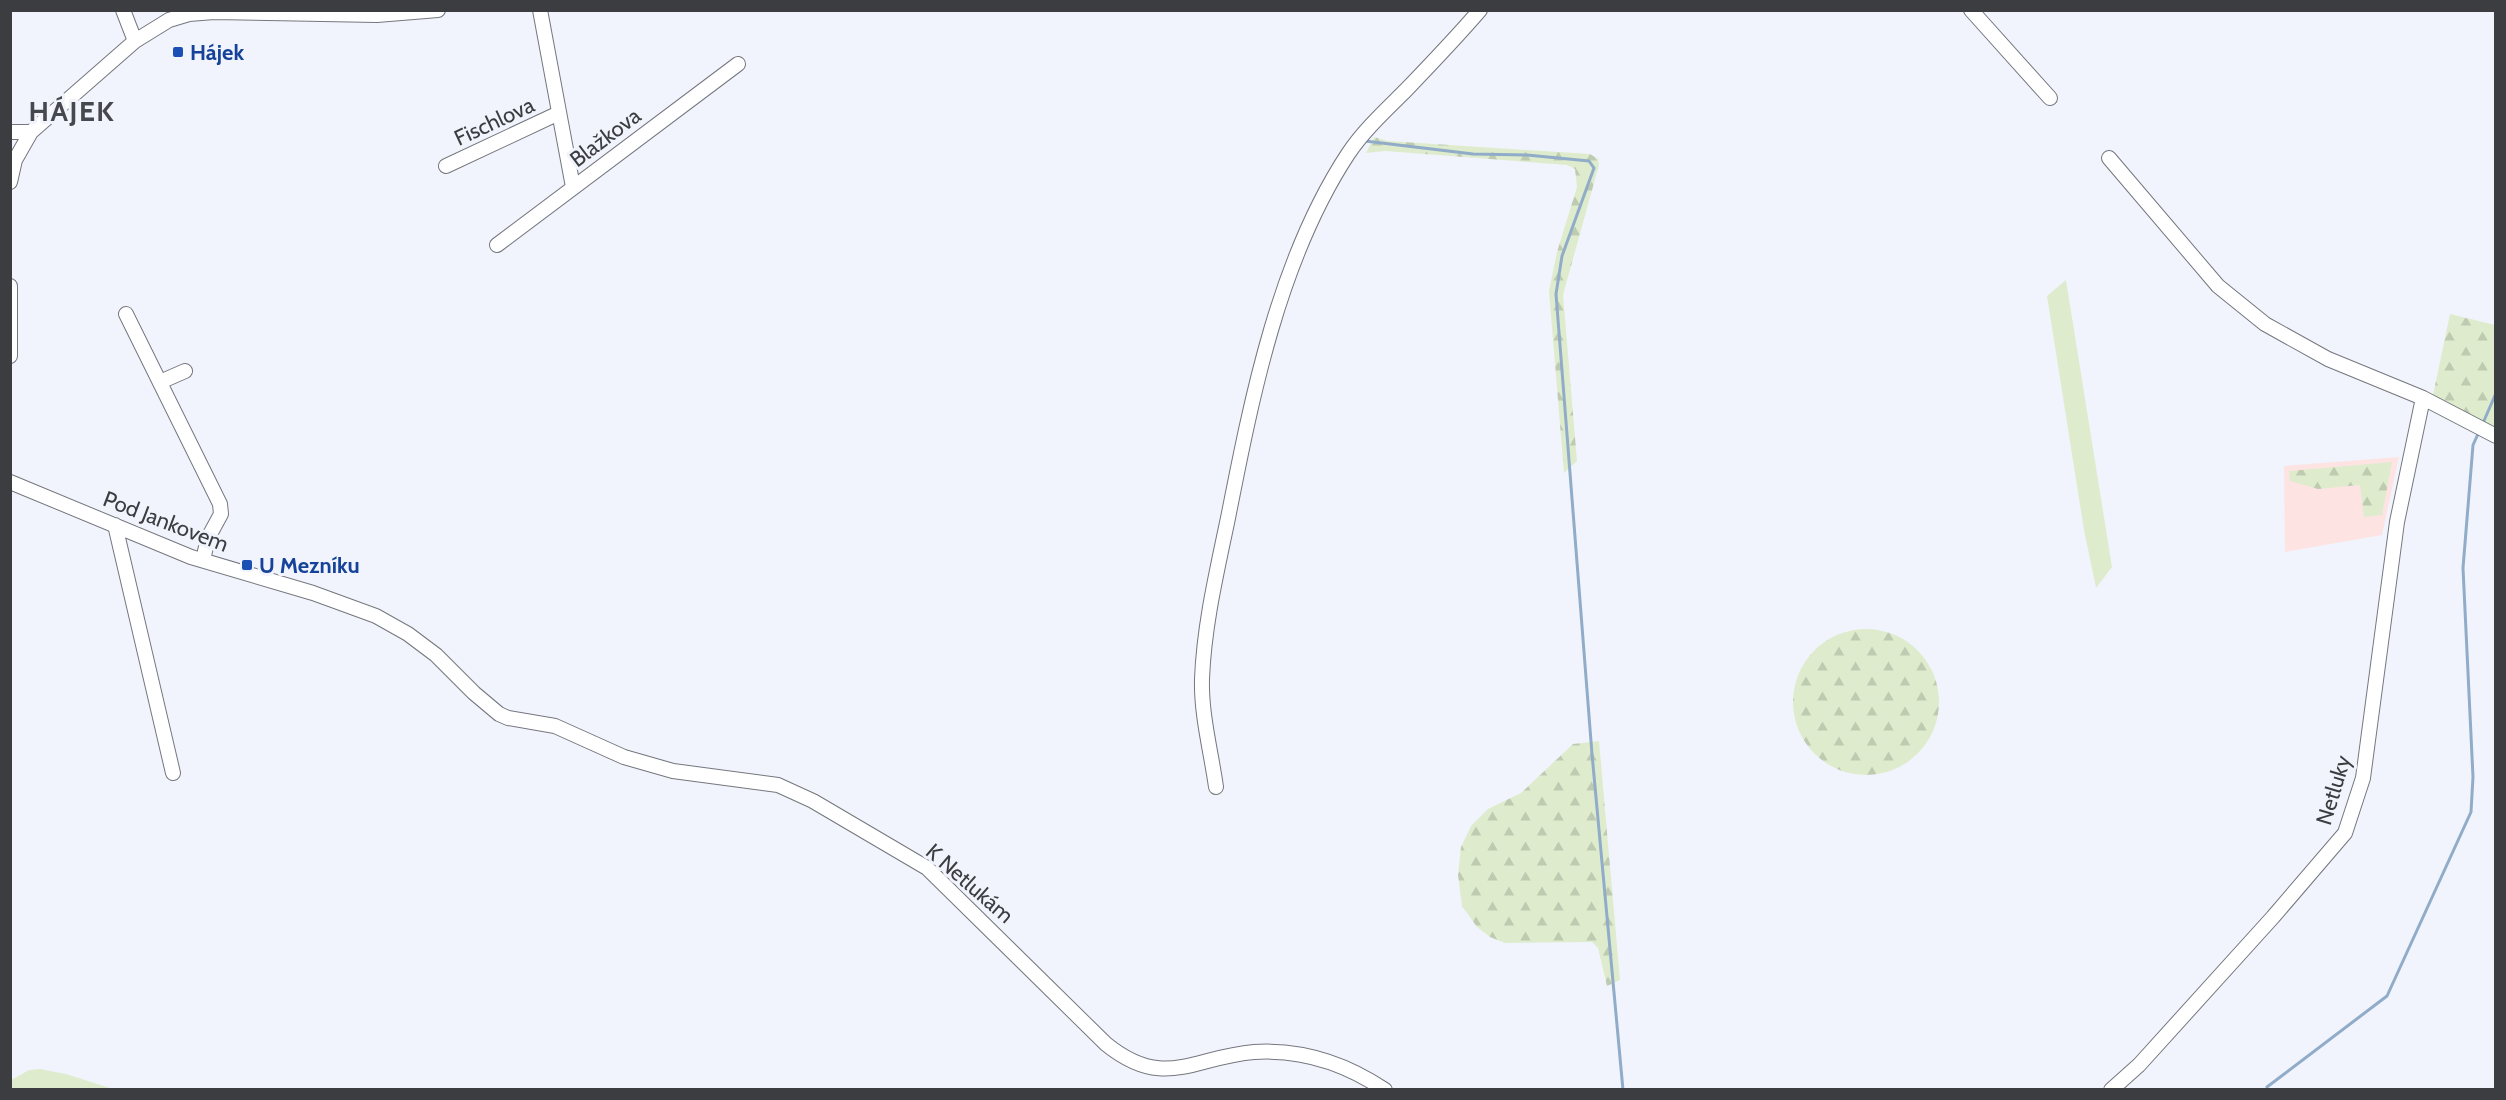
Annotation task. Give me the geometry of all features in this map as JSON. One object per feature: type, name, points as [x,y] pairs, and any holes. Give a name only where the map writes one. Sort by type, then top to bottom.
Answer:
[{"type":"street","points":[[123,10],[135,41]]},
{"type":"street","points":[[10,182],[13,156],[31,132],[135,41],[169,20],[208,12],[377,15],[438,10]]},
{"type":"street","points":[[540,10],[573,187]]},
{"type":"street","points":[[1216,787],[1202,703],[1208,622],[1247,424],[1280,305],[1300,247],[1323,196],[1349,152],[1480,10]]},
{"type":"street","points":[[1971,10],[2050,98]]},
{"type":"street","name":"Blažkova","points":[[497,245],[738,63]]},
{"type":"street","name":"Fischlova","points":[[446,166],[559,113]]},
{"type":"street","points":[[10,132],[31,132]]},
{"type":"street","points":[[2109,158],[2218,286],[2265,324],[2328,359],[2423,398],[2496,436]]},
{"type":"street","points":[[10,286],[11,353]]},
{"type":"street","points":[[126,314],[220,504],[221,514],[208,538],[203,560]]},
{"type":"street","points":[[160,382],[185,371]]},
{"type":"street","name":"Netluky","points":[[2112,1089],[2139,1065],[2273,917],[2345,832],[2363,778],[2397,522],[2423,398]]},
{"type":"street","name":"Pod Jankovem","points":[[10,482],[203,560],[313,593],[376,616],[408,634],[436,655],[499,714]]},
{"type":"street","points":[[115,525],[173,773]]},
{"type":"street","name":"K Netlukám","points":[[499,714],[515,720],[555,726],[624,757],[673,771],[778,785],[813,801],[927,868],[1106,1044],[1137,1063],[1156,1068],[1177,1069],[1217,1058],[1252,1053],[1286,1053],[1334,1063],[1364,1075],[1385,1089]]},
{"type":"shaded area","points":[[2399,457],[2382,535],[2285,552],[2284,466]]},
{"type":"green space","points":[[1374,137],[1388,141],[1590,154],[1598,159],[1599,165],[1563,295],[1577,461],[1564,473],[1549,291],[1557,252],[1577,187],[1575,169],[1567,165],[1385,151],[1366,153]]},
{"type":"green space","points":[[2066,280],[2112,567],[2096,588],[2084,530],[2047,296]]},
{"type":"green space","points":[[2450,314],[2495,325],[2495,429],[2433,395]]},
{"type":"green space","points":[[2392,462],[2382,515],[2364,517],[2360,485],[2318,489],[2290,481],[2289,471]]},
{"type":"green space","points":[[1866,629],[1894,634],[1918,650],[1934,674],[1939,702],[1934,730],[1918,754],[1894,770],[1866,775],[1838,770],[1814,754],[1798,730],[1793,702],[1798,674],[1814,650],[1838,634]]},
{"type":"green space","points":[[1599,741],[1620,980],[1607,986],[1598,948],[1592,942],[1505,943],[1490,937],[1477,927],[1462,906],[1458,875],[1461,847],[1471,826],[1488,809],[1521,793],[1573,744]]},
{"type":"green space","points":[[40,1069],[66,1074],[113,1089],[11,1089],[11,1080],[29,1070]]},
{"type":"waterway","points":[[1365,141],[1473,154],[1527,155],[1589,161],[1594,168],[1562,256],[1556,294],[1592,754],[1623,1090]]},
{"type":"waterway","points":[[2483,423],[2496,393]]},
{"type":"waterway","points":[[2267,1087],[2387,996],[2471,812],[2473,777],[2463,568],[2473,445],[2478,434]]},
{"type":"place","name":"Hájek","points":[[178,52]]},
{"type":"place","name":"U Mezníku","points":[[247,565]]},
{"type":"district","name":"HÁJEK","points":[[72,111]]}]
